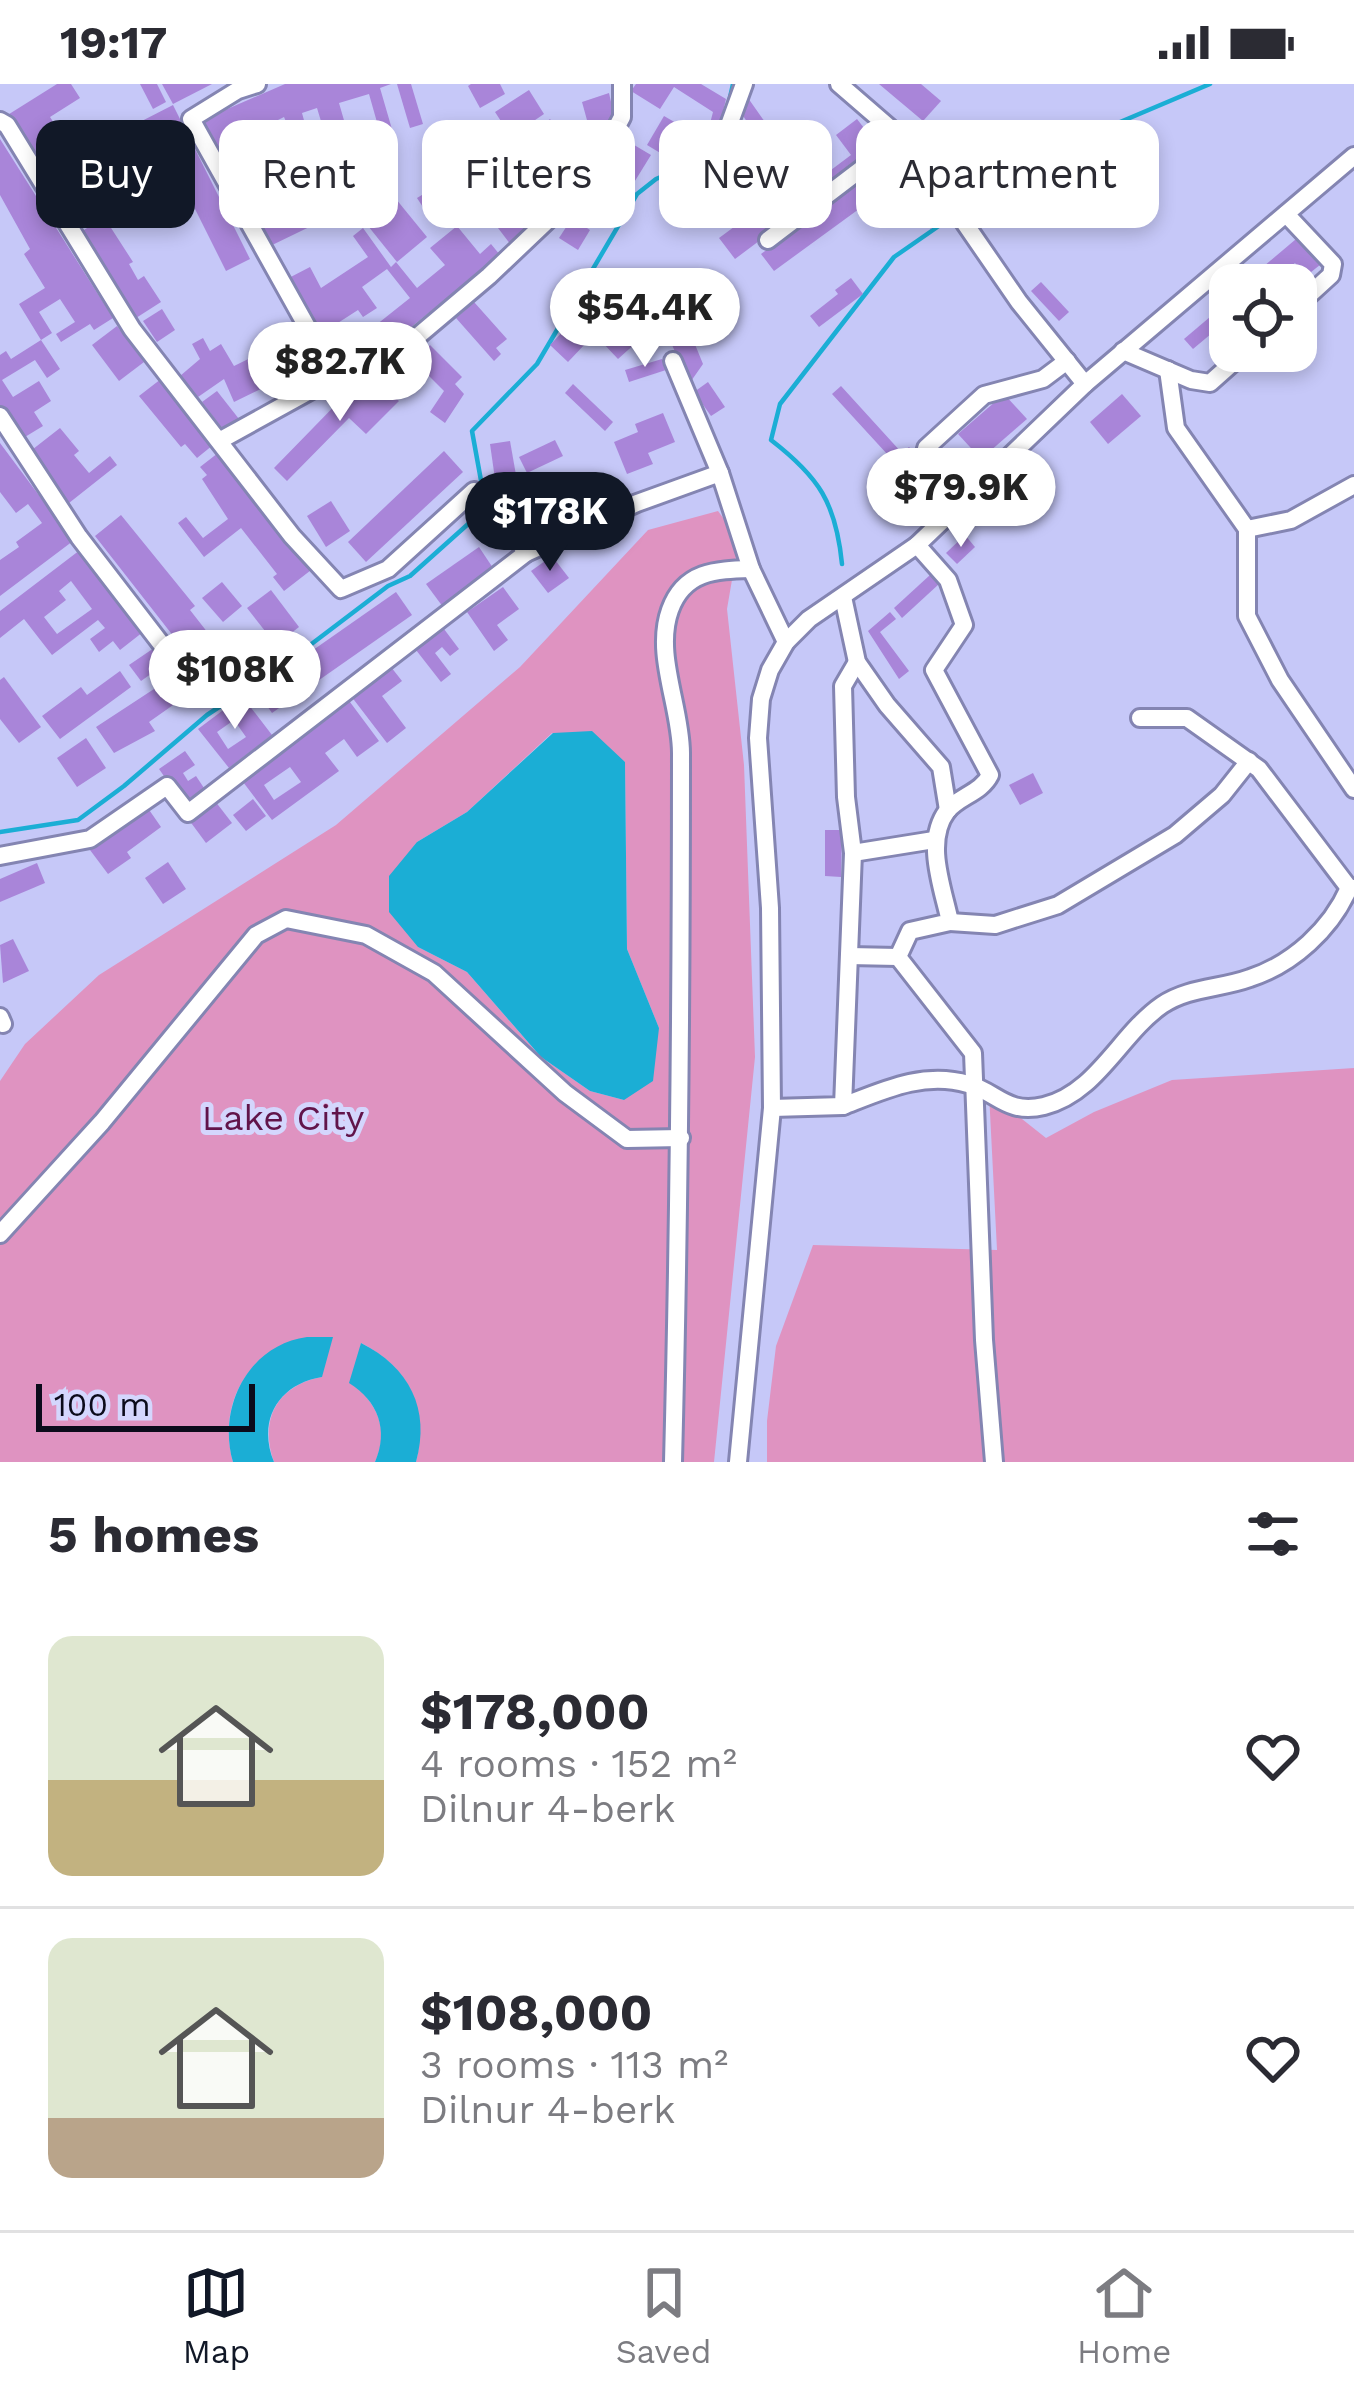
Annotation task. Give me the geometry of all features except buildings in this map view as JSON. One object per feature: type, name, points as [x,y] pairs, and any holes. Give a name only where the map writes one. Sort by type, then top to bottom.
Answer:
[{"type":"street","points":[[257,84],[191,118],[335,377],[352,384],[367,380],[489,276],[586,183],[622,117],[622,84]]},
{"type":"street","points":[[731,120],[744,84]]},
{"type":"street","points":[[839,84],[881,120]]},
{"type":"street","points":[[0,121],[8,125],[132,329],[292,536],[341,589],[388,569],[483,494],[526,553]]},
{"type":"street","points":[[738,1462],[772,1108],[770,908],[758,738],[760,699],[770,670],[809,619],[917,545],[1084,384],[1354,157]]},
{"type":"street","points":[[768,240],[856,173]]},
{"type":"street","points":[[1286,214],[1333,264],[1331,275],[1317,288]]},
{"type":"street","points":[[969,228],[1084,384]]},
{"type":"street","points":[[1123,351],[1191,380],[1210,383],[1222,372]]},
{"type":"street","points":[[673,361],[720,473],[751,569],[787,642]]},
{"type":"street","points":[[967,497],[926,448],[984,395],[1043,379],[1067,361]]},
{"type":"street","points":[[1168,370],[1176,428],[1246,529],[1246,616],[1280,680],[1354,789]]},
{"type":"street","points":[[219,442],[335,377]]},
{"type":"street","points":[[0,416],[79,537],[172,658]]},
{"type":"street","points":[[0,856],[90,838],[167,786],[188,812],[526,553],[637,503],[720,473]]},
{"type":"street","points":[[1246,529],[1291,520],[1354,485]]},
{"type":"street","points":[[917,545],[948,580],[964,625],[934,670],[990,775],[982,787],[948,810],[934,841],[950,922]]},
{"type":"street","points":[[673,1462],[681,1138],[681,731],[667,664],[668,614],[681,587],[708,570],[751,569]]},
{"type":"street","points":[[843,597],[857,662],[887,705],[941,766],[948,810]]},
{"type":"street","points":[[843,1106],[853,853],[846,797],[843,686],[857,662]]},
{"type":"street","points":[[772,1108],[843,1106],[902,1083],[945,1078],[974,1085],[996,1101],[1017,1107],[1043,1106],[1075,1093],[1163,1005],[1184,993],[1252,978],[1302,950],[1338,913],[1352,888],[1259,769],[1187,718],[1140,718]]},
{"type":"street","points":[[898,957],[910,931],[950,922],[995,925],[1058,905],[1175,835],[1222,796],[1249,761]]},
{"type":"street","points":[[853,853],[934,841]]},
{"type":"street","points":[[0,1234],[102,1122],[256,935],[286,919],[366,935],[434,974],[565,1093],[627,1139],[681,1138]]},
{"type":"street","points":[[849,956],[898,957]]},
{"type":"street","points":[[898,957],[973,1053],[983,1340],[994,1462]]},
{"type":"green space","name":"Lake City","points":[[718,511],[739,539],[727,609],[744,765],[755,1057],[714,1462],[416,1462],[420,1425],[412,1392],[392,1365],[361,1343],[356,1386],[379,1421],[381,1440],[375,1462],[274,1462],[269,1432],[276,1407],[293,1388],[322,1377],[317,1337],[274,1350],[244,1379],[230,1417],[233,1462],[0,1462],[0,1081],[25,1044],[99,975],[336,825],[520,667],[648,530]],"holes":[[[552,733],[625,762],[627,949],[659,1028],[624,1100],[590,1091],[541,1057],[467,972],[418,947],[417,842],[467,812]]]},
{"type":"green space","points":[[1354,1068],[1354,1462],[767,1462],[776,1346],[813,1245],[997,1250],[989,1093],[1046,1138],[1172,1080]]},
{"type":"water","points":[[592,731],[625,762],[627,949],[659,1028],[653,1081],[624,1100],[590,1091],[541,1057],[467,972],[418,947],[389,912],[389,876],[417,842],[467,812],[553,733]]},
{"type":"water","points":[[307,1337],[333,1337],[322,1377],[294,1387],[275,1407],[268,1432],[274,1462],[233,1462],[230,1421],[242,1382],[268,1352]]},
{"type":"water","points":[[361,1343],[392,1364],[412,1392],[420,1424],[416,1462],[375,1462],[381,1439],[378,1417],[367,1398],[349,1383]]},
{"type":"waterway","points":[[729,102],[733,84]]},
{"type":"waterway","points":[[1125,120],[1210,84]]},
{"type":"waterway","points":[[0,832],[78,820],[207,715],[388,586],[410,576],[486,508],[472,431],[537,364],[637,194],[659,178]]},
{"type":"waterway","points":[[842,564],[835,524],[822,493],[771,440],[780,404],[894,257],[936,228]]}]
